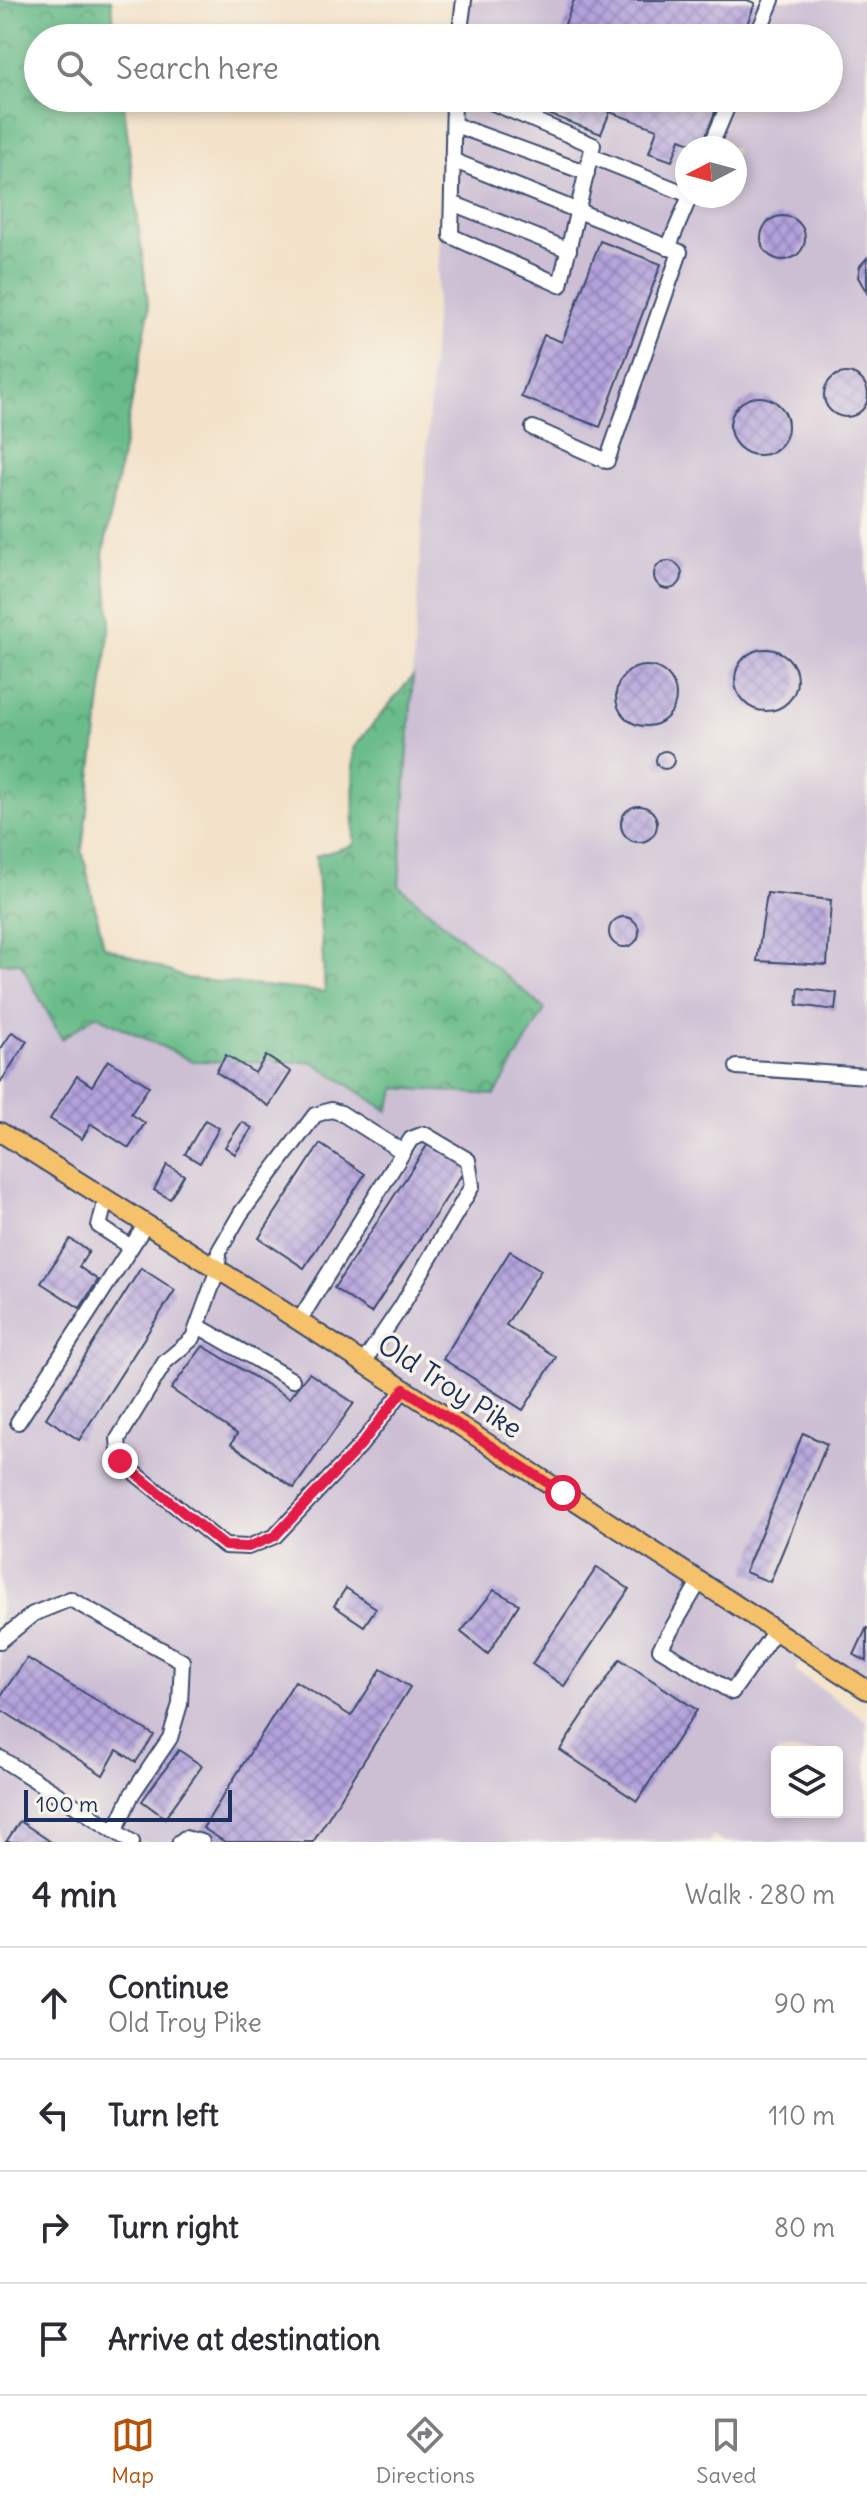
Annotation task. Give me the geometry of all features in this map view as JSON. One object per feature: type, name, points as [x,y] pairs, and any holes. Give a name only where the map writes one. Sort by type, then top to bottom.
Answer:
[{"type":"main road","name":"Old Troy Pike","points":[[0,1132],[299,1321],[867,1690]]},
{"type":"street","points":[[461,24],[464,0]]},
{"type":"street","points":[[762,24],[772,0]]},
{"type":"street","points":[[455,112],[451,236],[560,285],[593,145],[514,112]]},
{"type":"street","points":[[715,136],[725,112]]},
{"type":"street","points":[[455,125],[587,173]]},
{"type":"street","points":[[591,156],[675,190]]},
{"type":"street","points":[[452,160],[680,252],[607,461],[533,428]]},
{"type":"street","points":[[452,203],[569,250]]},
{"type":"street","points":[[668,248],[683,208]]},
{"type":"street","points":[[737,1067],[867,1076]]},
{"type":"street","points":[[403,1152],[341,1113],[331,1110],[315,1115],[241,1213],[219,1251],[218,1269],[193,1338],[165,1362],[118,1439],[120,1461],[225,1546],[248,1547],[275,1536],[360,1446],[404,1389]]},
{"type":"street","points":[[299,1321],[411,1139],[424,1134],[468,1160],[472,1186],[363,1363]]},
{"type":"street","points":[[106,1199],[99,1226],[131,1247]]},
{"type":"street","points":[[18,1422],[146,1224]]},
{"type":"street","points":[[198,1326],[292,1380]]},
{"type":"street","points":[[699,1582],[660,1649],[732,1692],[775,1631]]},
{"type":"street","points":[[0,1641],[33,1614],[70,1599],[182,1661],[180,1704],[170,1738],[132,1794],[115,1831]]},
{"type":"street","points":[[0,1758],[132,1842]]},
{"type":"street","points":[[180,1842],[185,1838],[202,1842]]},
{"type":"shaded area","points":[[455,0],[867,0],[867,1691],[805,1651],[795,1671],[867,1721],[867,1842],[722,1842],[713,1836],[709,1842],[0,1842],[0,963],[19,961],[96,1015],[192,1061],[313,1062],[387,1111],[395,1088],[544,1009],[399,886],[448,112],[843,112],[843,24],[454,24]]},
{"type":"green space","points":[[0,0],[111,0],[114,24],[24,24],[24,112],[125,112],[149,311],[103,555],[111,619],[82,850],[104,946],[189,979],[325,992],[316,856],[354,845],[353,748],[413,676],[399,886],[545,1009],[495,1095],[396,1088],[388,1111],[313,1062],[192,1061],[96,1015],[62,1039],[20,962],[0,963]]},
{"type":"building","points":[[574,0],[747,0],[755,3],[747,24],[565,24]]},
{"type":"building","points":[[543,112],[610,112],[601,134]]},
{"type":"building","points":[[610,112],[715,112],[706,136],[675,136],[672,161],[649,153],[657,129]]},
{"type":"building","points":[[783,216],[799,222],[805,238],[799,254],[783,260],[767,254],[761,238],[767,222]]},
{"type":"building","points":[[600,241],[661,264],[600,427],[521,397],[544,335],[562,342]]},
{"type":"building","points":[[867,258],[867,293],[858,277],[860,266]]},
{"type":"building","points":[[846,373],[861,380],[868,395],[861,410],[846,417],[831,410],[824,395],[831,380]]},
{"type":"building","points":[[759,397],[770,399],[779,406],[786,415],[786,437],[779,446],[770,453],[759,455],[748,453],[739,446],[732,437],[730,426],[732,415],[739,406],[748,399]]},
{"type":"building","points":[[668,561],[678,565],[682,575],[678,585],[668,589],[658,585],[654,575],[658,565]]},
{"type":"building","points":[[766,649],[788,658],[797,680],[788,702],[766,711],[744,702],[735,680],[744,658]]},
{"type":"building","points":[[646,666],[657,668],[667,675],[674,685],[674,707],[667,717],[657,724],[646,726],[635,724],[625,717],[618,707],[616,696],[618,685],[625,675],[635,668]]},
{"type":"building","points":[[661,751],[669,751],[674,760],[672,767],[661,769],[656,764],[656,756]]},
{"type":"building","points":[[639,806],[652,811],[657,824],[652,837],[639,842],[626,837],[621,824],[626,811]]},
{"type":"building","points":[[767,893],[831,900],[827,965],[757,961]]},
{"type":"building","points":[[624,917],[630,918],[638,926],[638,938],[630,946],[624,947],[618,946],[610,938],[609,932],[610,926],[618,918]]},
{"type":"building","points":[[799,988],[837,993],[835,1010],[797,1005]]},
{"type":"building","points":[[12,1032],[27,1041],[0,1083],[0,1050]]},
{"type":"building","points":[[226,1055],[255,1073],[266,1056],[291,1072],[269,1106],[216,1072]]},
{"type":"building","points":[[108,1060],[149,1086],[131,1114],[145,1123],[129,1148],[91,1124],[82,1139],[50,1119],[77,1076],[92,1086]]},
{"type":"building","points":[[205,1120],[219,1128],[200,1163],[185,1154]]},
{"type":"building","points":[[242,1122],[252,1128],[235,1154],[225,1147]]},
{"type":"building","points":[[320,1144],[365,1174],[304,1268],[259,1238]]},
{"type":"building","points":[[428,1144],[466,1168],[371,1313],[334,1288]]},
{"type":"building","points":[[167,1165],[184,1175],[170,1199],[154,1190]]},
{"type":"building","points":[[70,1239],[89,1251],[79,1267],[98,1280],[80,1308],[41,1283]]},
{"type":"building","points":[[510,1251],[541,1270],[506,1325],[556,1357],[523,1410],[443,1359]]},
{"type":"building","points":[[141,1268],[175,1290],[79,1440],[46,1418]]},
{"type":"building","points":[[203,1346],[289,1398],[309,1373],[354,1403],[294,1488],[231,1444],[237,1434],[171,1389]]},
{"type":"building","points":[[803,1433],[827,1444],[770,1582],[745,1572]]},
{"type":"building","points":[[597,1567],[629,1589],[564,1686],[532,1664]]},
{"type":"building","points":[[346,1588],[376,1608],[364,1626],[334,1606]]},
{"type":"building","points":[[494,1590],[519,1604],[488,1654],[461,1632]]},
{"type":"building","points":[[867,1627],[867,1661],[854,1655]]},
{"type":"building","points":[[27,1658],[154,1735],[136,1762],[117,1750],[103,1775],[0,1709],[0,1697]]},
{"type":"building","points":[[620,1659],[697,1710],[637,1801],[560,1750]]},
{"type":"building","points":[[381,1669],[410,1687],[313,1842],[225,1842],[203,1828],[295,1681],[351,1716]]},
{"type":"building","points":[[179,1750],[202,1766],[165,1818],[142,1801]]},
{"type":"building","points":[[20,1821],[51,1842],[6,1842]]},
{"type":"route","points":[[120,1461],[225,1546],[248,1547],[275,1536],[360,1446],[404,1389],[563,1493]]}]
